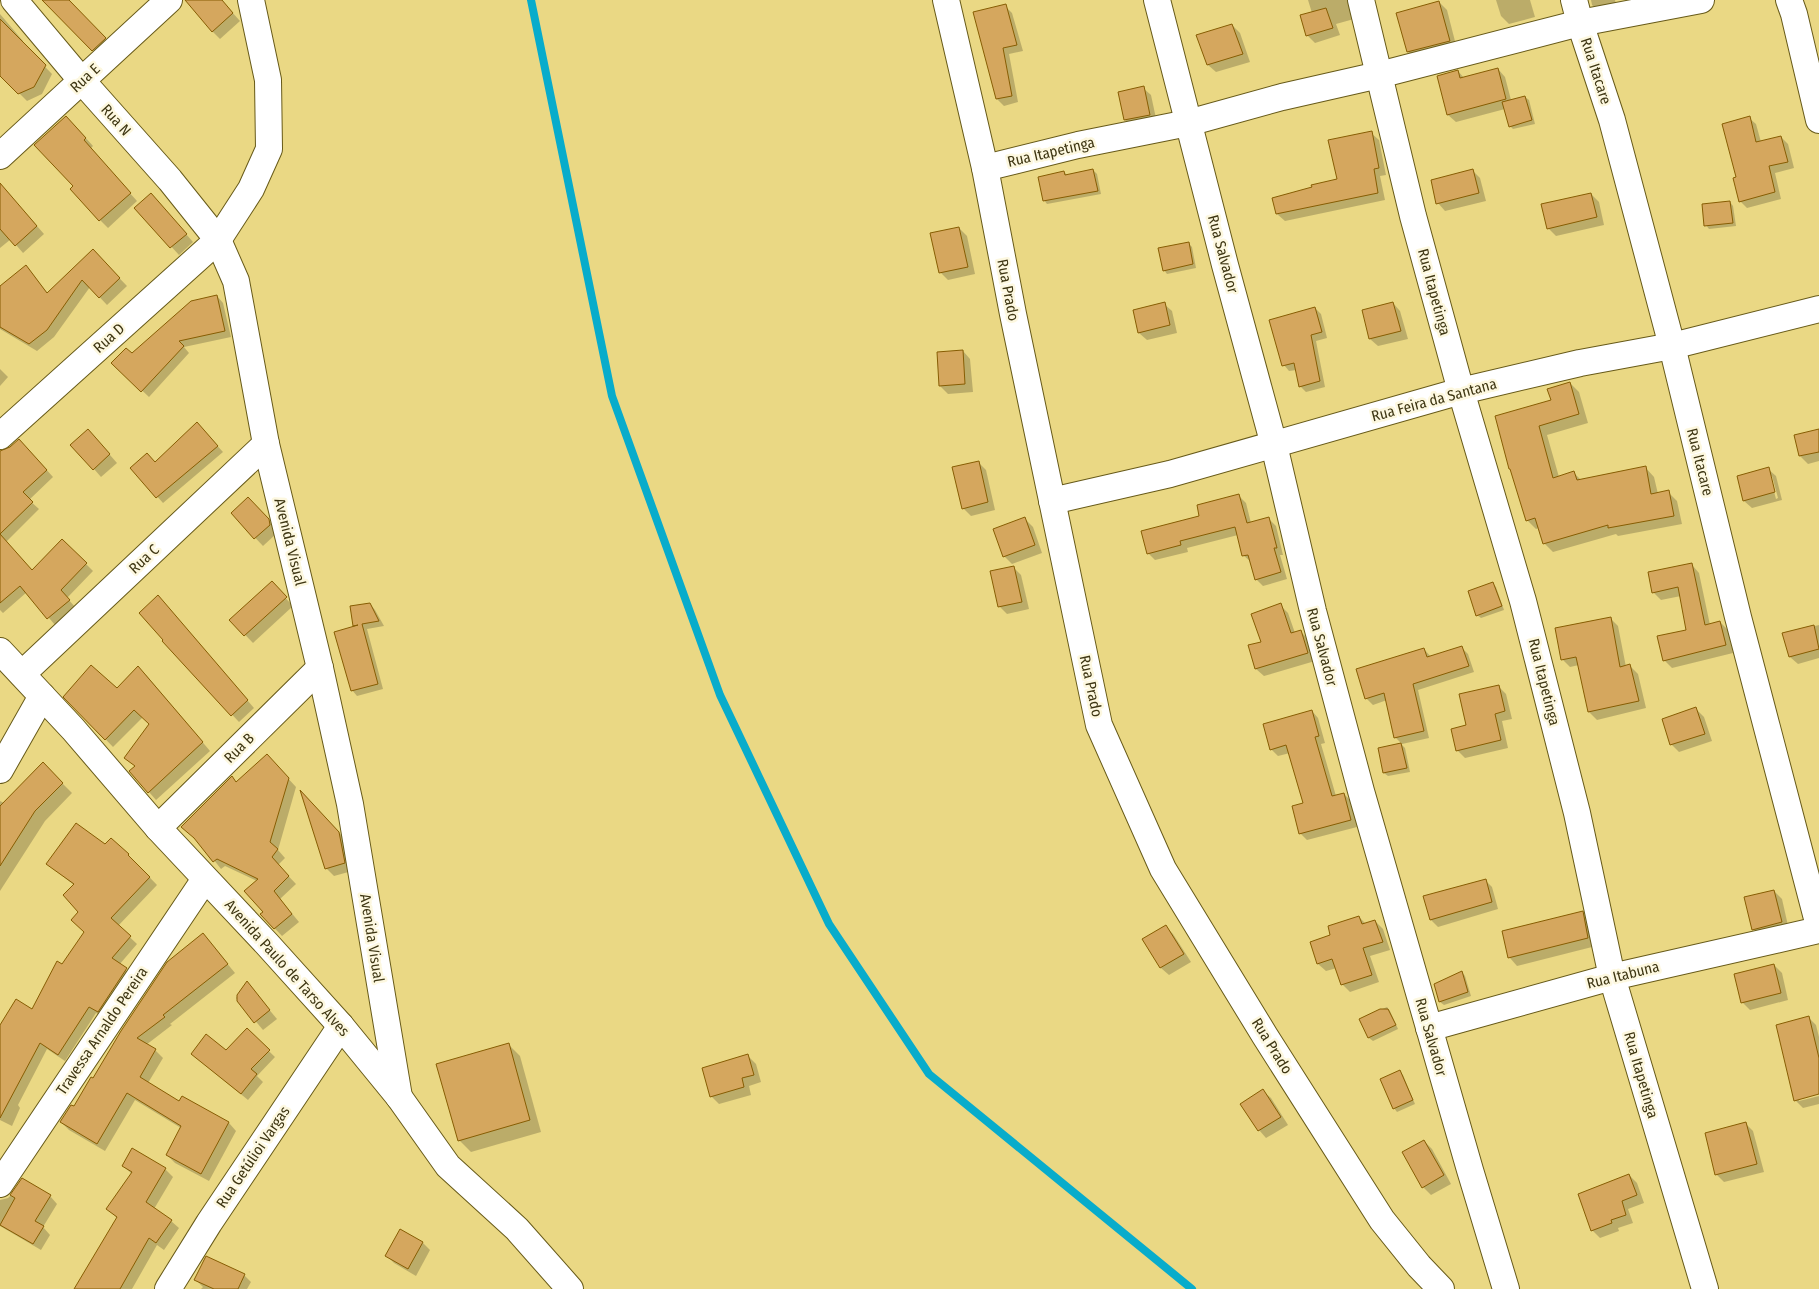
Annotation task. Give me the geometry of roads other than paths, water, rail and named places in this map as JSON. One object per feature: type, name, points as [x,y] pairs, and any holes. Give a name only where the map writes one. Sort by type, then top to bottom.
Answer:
[{"type":"street","name":"Rua N","points":[[14,0],[82,81],[170,180],[218,240]]},
{"type":"street","name":"Rua E","points":[[0,156],[169,0]]},
{"type":"street","points":[[218,240],[252,189],[269,149],[268,80],[251,0]]},
{"type":"street","name":"Rua Prado","points":[[946,0],[985,168],[1013,314],[1099,725],[1164,869],[1265,1036],[1382,1220],[1419,1266],[1441,1289]]},
{"type":"street","name":"Rua Salvador","points":[[1157,0],[1274,445],[1318,630],[1361,791],[1506,1289]]},
{"type":"street","name":"Rua Itapetinga","points":[[1361,0],[1414,216],[1461,391],[1523,601],[1577,813],[1612,977],[1705,1289]]},
{"type":"street","name":"Rua Itapetinga","points":[[985,168],[1078,145],[1188,123],[1282,97],[1379,75],[1577,12],[1701,0]]},
{"type":"street","points":[[1791,7],[1819,37]]},
{"type":"street","points":[[1791,7],[1819,120]]},
{"type":"street","name":"Rua Itacare","points":[[1577,12],[1612,120],[1672,346],[1738,617],[1819,926]]},
{"type":"street","name":"Rua D","points":[[0,436],[218,240]]},
{"type":"street","name":"Avenida Visual","points":[[218,240],[236,281],[266,444],[320,668],[350,804],[399,1097]]},
{"type":"street","name":"Rua Feira da Santana","points":[[1052,501],[1170,474],[1461,391],[1580,363],[1672,346],[1819,309]]},
{"type":"street","name":"Rua C","points":[[22,674],[266,444]]},
{"type":"street","name":"Avenida Paulo de Tarso Alves","points":[[0,650],[205,880],[267,944],[341,1026],[399,1097],[448,1166],[517,1229],[570,1289]]},
{"type":"street","name":"Rua B","points":[[158,828],[320,668]]},
{"type":"street","points":[[0,770],[42,696]]},
{"type":"street","name":"Travessa Arnaldo Pereira","points":[[0,1184],[205,880]]},
{"type":"street","name":"Rua Itabuna","points":[[1429,1028],[1612,977],[1819,930]]},
{"type":"street","name":"Rua Getúlioi Vargas","points":[[168,1289],[209,1223],[341,1026]]},
{"type":"waterway","points":[[531,0],[612,396],[720,695],[829,924],[929,1074],[1192,1289]]}]
